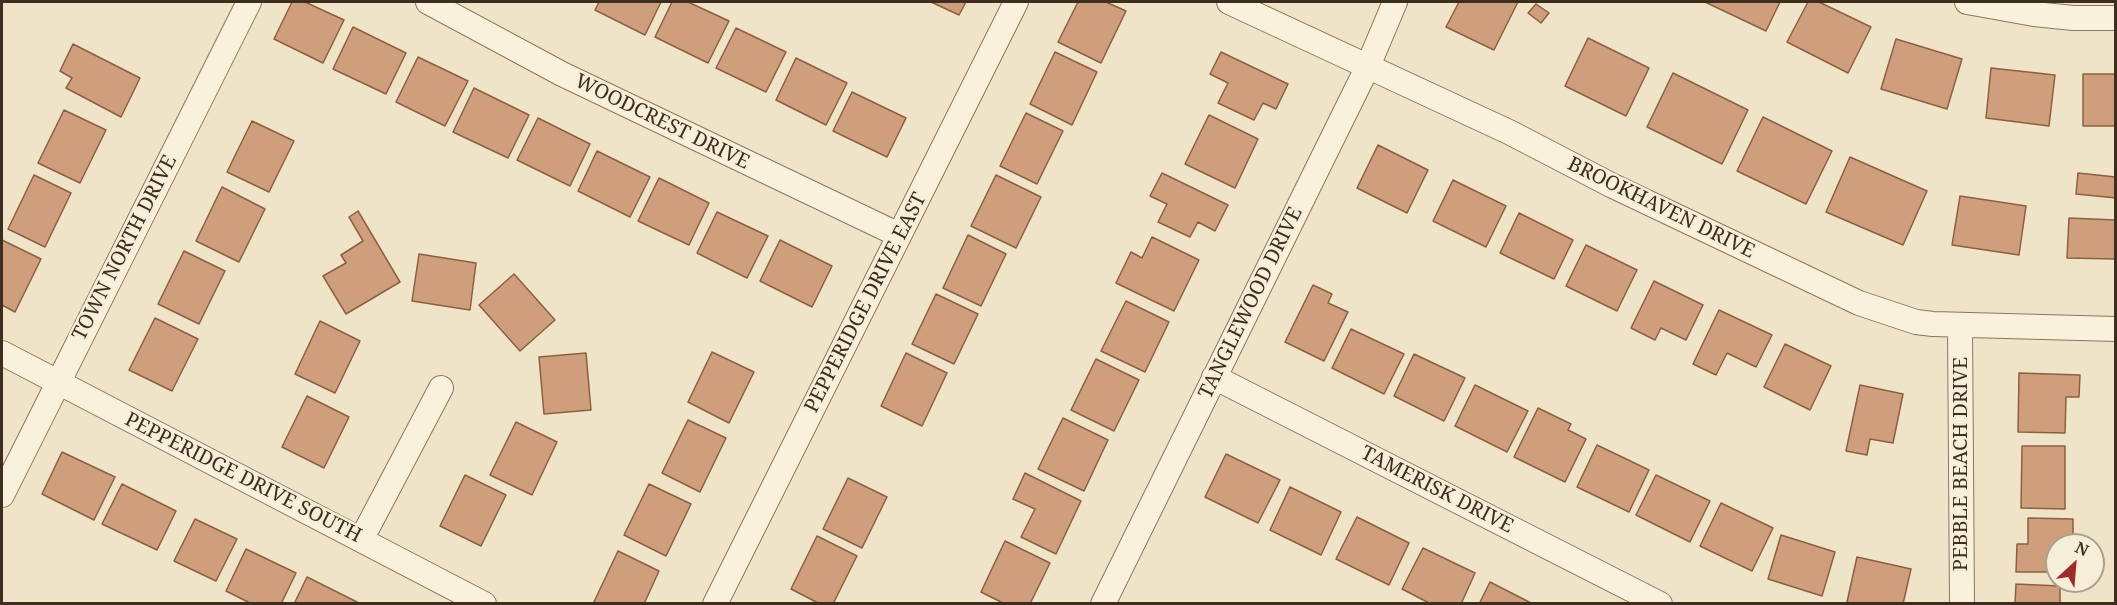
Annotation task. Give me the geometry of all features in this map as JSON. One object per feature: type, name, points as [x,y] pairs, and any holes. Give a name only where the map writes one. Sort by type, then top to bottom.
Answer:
[{"type":"street","name":"TOWN NORTH DRIVE","points":[[2,495],[249,2]]},
{"type":"street","name":"WOODCREST DRIVE","points":[[428,2],[562,74],[899,235]]},
{"type":"street","name":"PEPPERIDGE DRIVE EAST","points":[[715,603],[1016,2]]},
{"type":"street","name":"BROOKHAVEN DRIVE","points":[[1229,2],[1368,66],[1859,303],[1916,322],[2115,329]]},
{"type":"street","name":"TANGLEWOOD DRIVE","points":[[1103,603],[1368,66],[1395,2]]},
{"type":"street","points":[[1967,2],[2034,14],[2073,18],[2115,18]]},
{"type":"street","name":"PEBBLE BEACH DRIVE","points":[[1960,325],[1962,603]]},
{"type":"street","name":"PEPPERIDGE DRIVE SOUTH","points":[[2,353],[484,603]]},
{"type":"street","name":"TAMERISK DRIVE","points":[[1214,377],[1660,603]]},
{"type":"street","points":[[361,540],[441,388]]},
{"type":"building","points":[[292,2],[305,2],[344,20],[323,63],[274,39]]},
{"type":"building","points":[[599,2],[661,2],[645,35],[595,10]]},
{"type":"building","points":[[672,2],[688,2],[729,21],[708,63],[655,37]]},
{"type":"building","points":[[931,2],[966,2],[959,15]]},
{"type":"building","points":[[1078,2],[1106,2],[1126,11],[1101,63],[1058,42]]},
{"type":"building","points":[[1459,2],[1518,2],[1494,50],[1446,27]]},
{"type":"building","points":[[1705,2],[1780,2],[1766,31]]},
{"type":"building","points":[[1808,2],[1819,2],[1871,27],[1848,73],[1787,42]]},
{"type":"building","points":[[1536,4],[1549,13],[1541,23],[1528,13]]},
{"type":"building","points":[[353,27],[406,53],[386,94],[333,69]]},
{"type":"building","points":[[736,28],[786,52],[766,92],[716,68]]},
{"type":"building","points":[[1588,38],[1649,68],[1626,116],[1565,86]]},
{"type":"building","points":[[1896,39],[1962,59],[1947,109],[1881,89]]},
{"type":"building","points":[[73,44],[140,78],[121,117],[66,88],[72,78],[60,71]]},
{"type":"building","points":[[1055,52],[1097,72],[1072,125],[1030,104]]},
{"type":"building","points":[[1221,52],[1288,84],[1276,109],[1263,103],[1254,120],[1218,103],[1228,83],[1210,74]]},
{"type":"building","points":[[418,57],[468,81],[445,126],[396,102]]},
{"type":"building","points":[[796,58],[847,83],[826,125],[776,100]]},
{"type":"building","points":[[1991,68],[2055,75],[2049,126],[1986,118]]},
{"type":"building","points":[[1673,73],[1748,110],[1722,164],[1647,127]]},
{"type":"building","points":[[2083,74],[2116,74],[2116,126],[2083,126]]},
{"type":"building","points":[[474,88],[529,115],[508,158],[453,132]]},
{"type":"building","points":[[852,92],[906,118],[887,157],[833,131]]},
{"type":"building","points":[[64,110],[106,130],[80,183],[38,163]]},
{"type":"building","points":[[1026,113],[1063,131],[1037,184],[1000,166]]},
{"type":"building","points":[[1209,115],[1258,139],[1235,188],[1185,164]]},
{"type":"building","points":[[1763,117],[1832,151],[1806,204],[1737,171]]},
{"type":"building","points":[[538,118],[590,144],[570,186],[517,160]]},
{"type":"building","points":[[252,121],[294,141],[269,192],[227,172]]},
{"type":"building","points":[[1378,145],[1428,170],[1407,213],[1357,188]]},
{"type":"building","points":[[597,151],[650,177],[630,217],[578,191]]},
{"type":"building","points":[[1850,157],[1927,191],[1903,245],[1826,212]]},
{"type":"building","points":[[1162,173],[1228,205],[1215,231],[1198,222],[1190,237],[1158,222],[1167,204],[1150,196]]},
{"type":"building","points":[[2078,173],[2116,177],[2116,198],[2076,194]]},
{"type":"building","points":[[34,175],[71,193],[45,247],[8,229]]},
{"type":"building","points":[[996,175],[1041,197],[1016,248],[971,226]]},
{"type":"building","points":[[659,178],[709,203],[689,245],[638,221]]},
{"type":"building","points":[[1453,180],[1506,206],[1486,247],[1433,221]]},
{"type":"building","points":[[222,187],[265,209],[239,262],[196,241]]},
{"type":"building","points":[[1960,196],[2026,206],[2019,255],[1952,245]]},
{"type":"building","points":[[358,211],[400,282],[346,314],[323,276],[346,263],[341,255],[363,241],[349,217]]},
{"type":"building","points":[[717,212],[768,236],[747,278],[697,253]]},
{"type":"building","points":[[1519,213],[1573,240],[1554,279],[1500,253]]},
{"type":"building","points":[[2069,218],[2116,220],[2116,259],[2067,258]]},
{"type":"building","points":[[968,235],[1006,254],[981,306],[943,288]]},
{"type":"building","points":[[1152,237],[1199,260],[1174,311],[1116,283],[1131,252],[1142,258]]},
{"type":"building","points":[[2,240],[41,259],[15,312],[2,305]]},
{"type":"building","points":[[780,240],[832,266],[812,307],[760,281]]},
{"type":"building","points":[[1586,245],[1637,270],[1617,311],[1566,286]]},
{"type":"building","points":[[184,251],[225,271],[199,324],[158,304]]},
{"type":"building","points":[[419,254],[476,263],[470,310],[412,301]]},
{"type":"building","points":[[514,274],[555,320],[520,351],[479,305]]},
{"type":"building","points":[[1654,281],[1703,305],[1686,340],[1661,328],[1655,340],[1631,328]]},
{"type":"building","points":[[1313,285],[1332,294],[1328,303],[1348,312],[1324,361],[1285,342]]},
{"type":"building","points":[[936,294],[978,314],[954,364],[912,344]]},
{"type":"building","points":[[1126,301],[1169,322],[1145,372],[1101,351]]},
{"type":"building","points":[[1719,310],[1772,335],[1756,367],[1727,353],[1716,375],[1693,364]]},
{"type":"building","points":[[155,318],[198,339],[172,391],[129,370]]},
{"type":"building","points":[[320,321],[360,341],[335,393],[295,374]]},
{"type":"building","points":[[1351,329],[1404,354],[1384,394],[1332,368]]},
{"type":"building","points":[[1785,344],[1831,366],[1810,410],[1764,387]]},
{"type":"building","points":[[712,352],[754,372],[729,423],[688,402]]},
{"type":"building","points":[[586,353],[591,410],[544,414],[539,357]]},
{"type":"building","points":[[906,353],[947,373],[922,426],[881,406]]},
{"type":"building","points":[[1414,354],[1465,378],[1444,421],[1394,396]]},
{"type":"building","points":[[1096,359],[1139,380],[1114,431],[1071,410]]},
{"type":"building","points":[[2019,373],[2080,375],[2079,397],[2066,397],[2065,433],[2018,432]]},
{"type":"building","points":[[1475,385],[1528,411],[1507,452],[1455,426]]},
{"type":"building","points":[[1860,385],[1903,394],[1893,443],[1870,439],[1867,455],[1846,451]]},
{"type":"building","points":[[307,396],[349,417],[324,468],[282,447]]},
{"type":"building","points":[[1538,408],[1571,424],[1568,430],[1586,439],[1565,482],[1514,457]]},
{"type":"building","points":[[1063,418],[1108,440],[1084,491],[1038,469]]},
{"type":"building","points":[[688,420],[726,438],[700,492],[662,473]]},
{"type":"building","points":[[516,422],[557,442],[532,495],[490,475]]},
{"type":"building","points":[[1597,445],[1649,470],[1629,512],[1577,487]]},
{"type":"building","points":[[2022,446],[2065,446],[2065,509],[2021,508]]},
{"type":"building","points":[[62,452],[115,477],[94,520],[42,494]]},
{"type":"building","points":[[1226,454],[1280,480],[1258,523],[1205,497]]},
{"type":"building","points":[[1025,473],[1081,501],[1056,554],[1021,537],[1035,509],[1013,499]]},
{"type":"building","points":[[465,475],[506,495],[481,546],[440,526]]},
{"type":"building","points":[[1656,475],[1710,501],[1690,542],[1636,515]]},
{"type":"building","points":[[848,478],[887,497],[862,548],[823,529]]},
{"type":"building","points":[[122,484],[176,511],[157,550],[102,524]]},
{"type":"building","points":[[649,484],[691,504],[666,556],[624,535]]},
{"type":"building","points":[[1290,487],[1341,512],[1321,555],[1270,530]]},
{"type":"building","points":[[1721,503],[1773,528],[1752,571],[1700,546]]},
{"type":"building","points":[[1357,517],[1409,543],[1389,585],[1336,559]]},
{"type":"building","points":[[2028,518],[2073,519],[2073,533],[2045,533],[2045,572],[2016,572],[2017,544],[2028,544]]},
{"type":"building","points":[[195,519],[237,539],[216,581],[174,561]]},
{"type":"building","points":[[1781,535],[1835,552],[1822,596],[1768,579]]},
{"type":"building","points":[[817,536],[857,556],[833,604],[820,604],[791,589]]},
{"type":"building","points":[[1005,541],[1050,563],[1030,604],[1005,604],[981,592]]},
{"type":"building","points":[[1423,548],[1475,573],[1461,604],[1431,604],[1402,589]]},
{"type":"building","points":[[246,549],[296,573],[281,604],[252,604],[226,591]]},
{"type":"building","points":[[618,551],[659,571],[644,604],[593,604]]},
{"type":"building","points":[[1857,557],[1911,569],[1903,604],[1847,602]]},
{"type":"building","points":[[307,577],[359,603],[294,604]]},
{"type":"building","points":[[1490,582],[1533,604],[1479,604]]},
{"type":"building","points":[[2016,584],[2045,585],[2045,593],[2060,593],[2060,604],[2015,604]]}]
